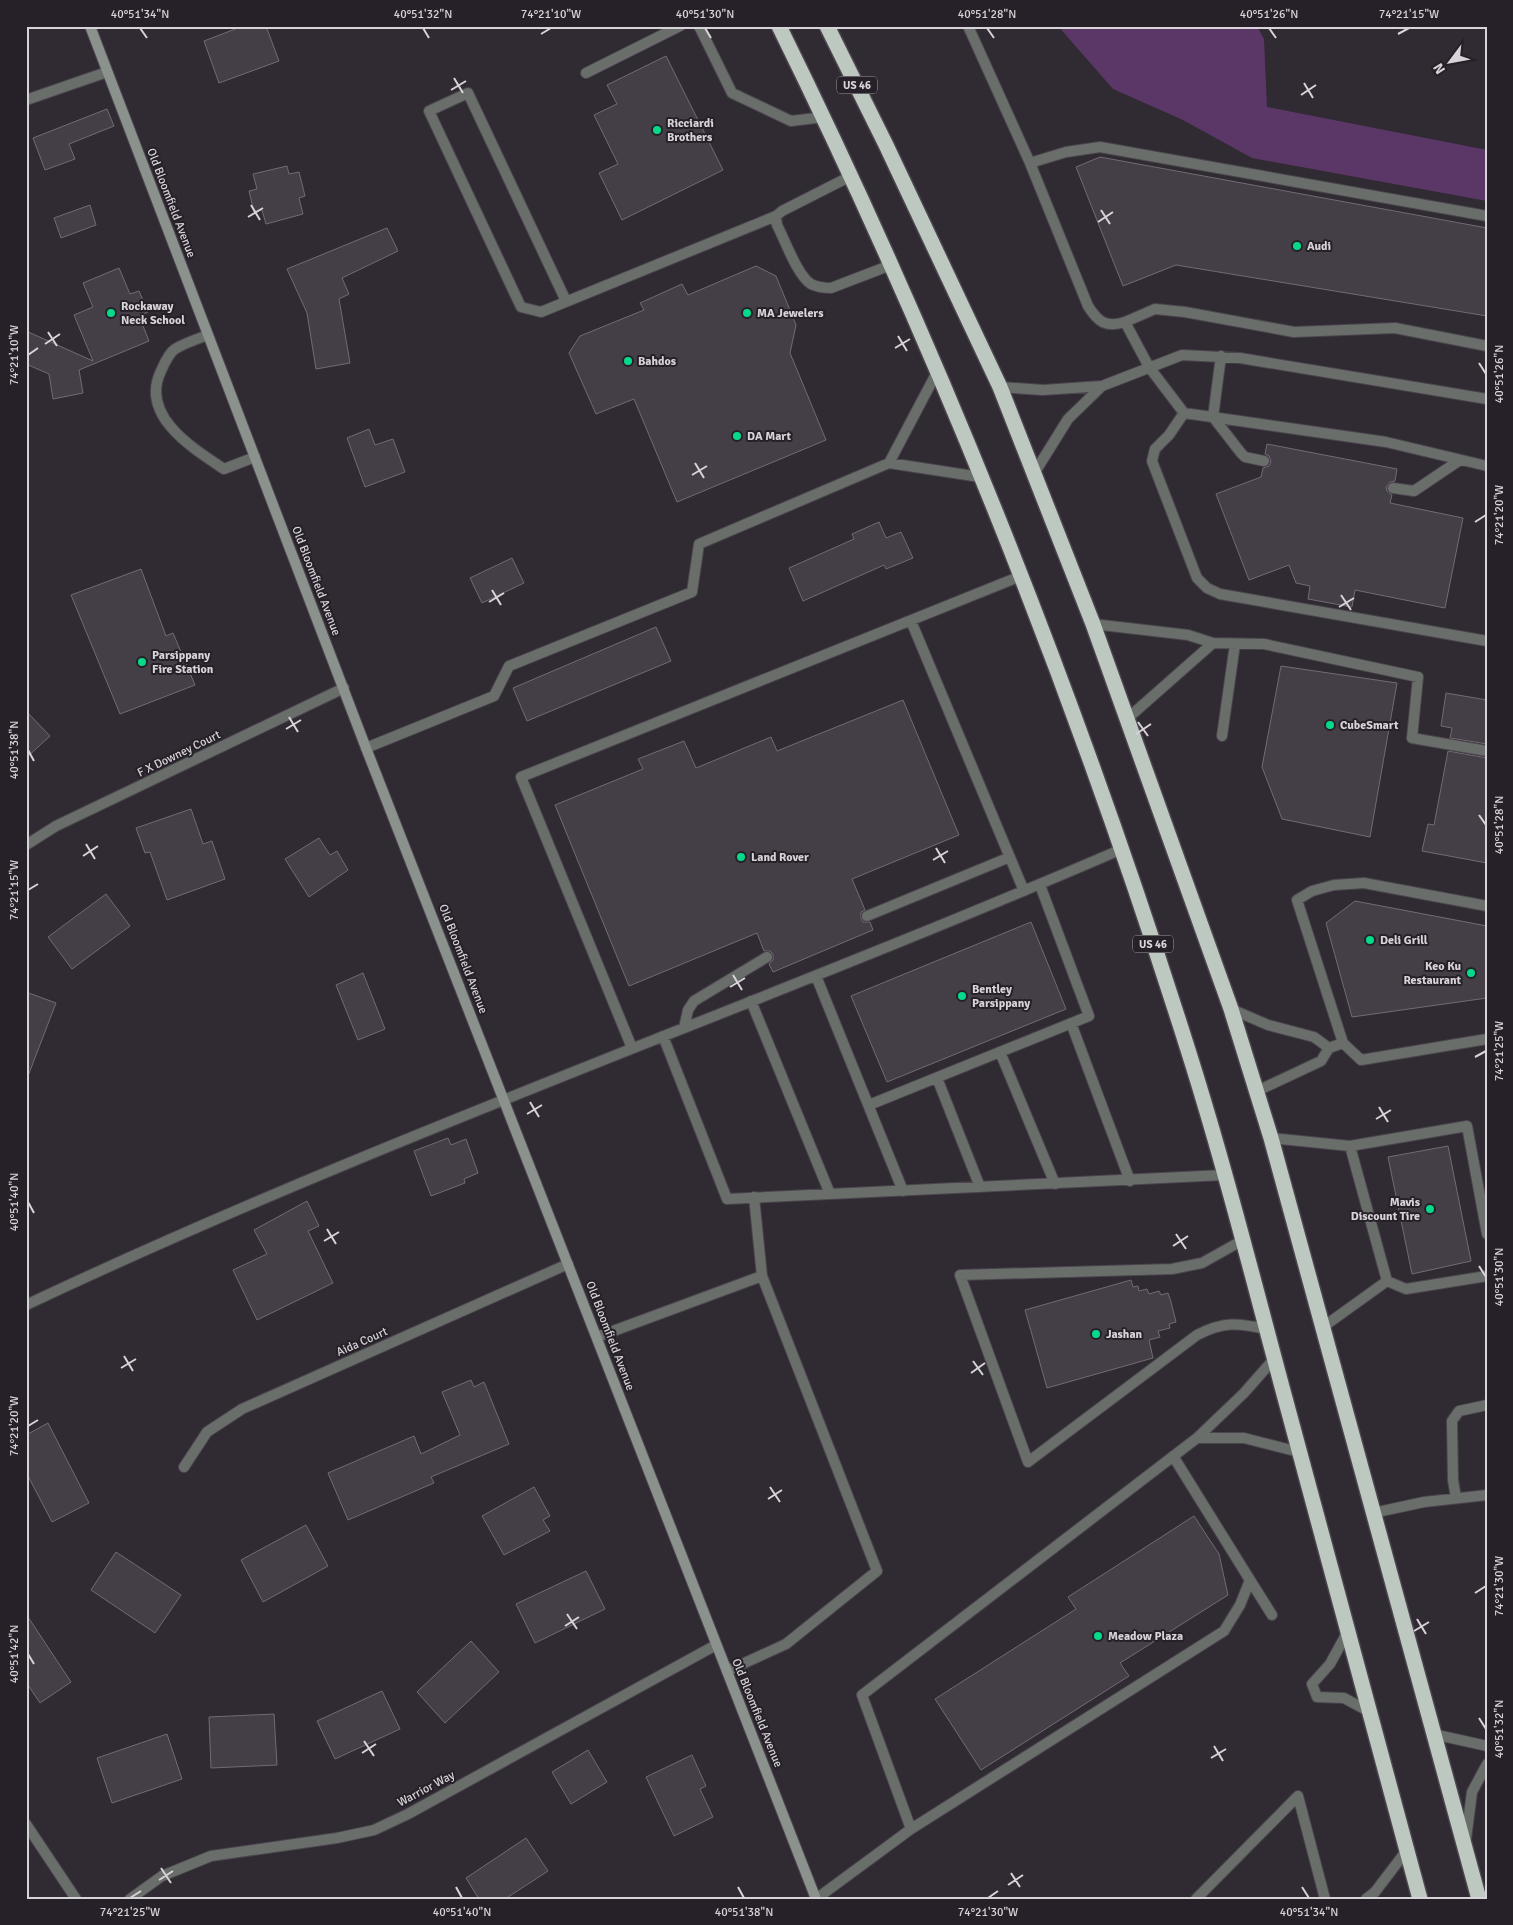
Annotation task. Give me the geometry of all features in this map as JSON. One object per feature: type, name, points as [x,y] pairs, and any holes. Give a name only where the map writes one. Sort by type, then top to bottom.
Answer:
[{"type":"highway","name":"US 46","points":[[779,26],[824,117],[892,265],[937,372],[1021,576],[1080,730],[1122,849],[1191,1058],[1243,1240],[1420,1899]]},
{"type":"highway","name":"US 46","points":[[827,26],[886,145],[1000,388],[1035,472],[1094,624],[1231,1009],[1271,1138],[1478,1899]]},
{"type":"street","name":"Old Bloomfield Avenue","points":[[90,26],[366,748],[816,1899]]},
{"type":"street","points":[[586,73],[680,26]]},
{"type":"street","points":[[699,26],[732,92],[791,121],[824,117]]},
{"type":"street","points":[[968,26],[1030,163],[1088,306],[1095,318],[1104,324],[1114,325],[1125,322],[1155,309],[1185,312],[1294,332],[1396,328],[1487,346]]},
{"type":"street","points":[[26,100],[107,72]]},
{"type":"street","points":[[566,301],[468,92],[429,112],[521,307],[541,312],[776,216],[782,211],[851,176]]},
{"type":"street","points":[[1030,163],[1066,152],[1100,147],[1487,216]]},
{"type":"street","points":[[776,216],[777,225],[802,274],[811,284],[831,288],[892,265]]},
{"type":"street","points":[[1125,322],[1148,367],[1184,413],[1386,442],[1487,466]]},
{"type":"street","points":[[208,335],[174,349],[159,375],[156,390],[158,403],[167,422],[176,434],[224,469],[255,457]]},
{"type":"street","points":[[1000,388],[1043,390],[1102,386],[1182,355],[1221,356],[1487,399]]},
{"type":"street","points":[[1221,356],[1213,417],[1245,457],[1264,461]]},
{"type":"street","points":[[890,463],[937,372]]},
{"type":"street","points":[[1035,472],[1068,419],[1102,386]]},
{"type":"street","points":[[1184,413],[1155,449],[1152,461],[1197,578],[1207,588],[1220,594],[1487,640]]},
{"type":"street","points":[[1393,488],[1414,491],[1460,460]]},
{"type":"street","points":[[366,748],[494,696],[509,666],[692,592],[699,544],[890,463],[980,477]]},
{"type":"street","points":[[632,1048],[521,777],[1021,576]]},
{"type":"street","points":[[911,621],[1024,891]]},
{"type":"street","points":[[1094,624],[1188,635],[1213,643],[1264,644],[1418,677],[1412,738],[1487,751]]},
{"type":"street","points":[[1128,718],[1213,643]]},
{"type":"street","points":[[1222,736],[1235,644]]},
{"type":"street","name":"F X Downey Court","points":[[26,845],[56,826],[344,688]]},
{"type":"street","points":[[26,1305],[136,1254],[504,1099],[816,976],[1040,885],[1122,849]]},
{"type":"street","points":[[867,916],[1010,857]]},
{"type":"street","points":[[1487,906],[1364,883],[1334,885],[1312,891],[1297,900],[1343,1043],[1361,1060],[1487,1039]]},
{"type":"street","points":[[869,1105],[1089,1016],[1040,885]]},
{"type":"street","points":[[684,1028],[688,1010],[694,1001],[767,957]]},
{"type":"street","points":[[816,976],[903,1191]]},
{"type":"street","points":[[751,1002],[830,1194]]},
{"type":"street","points":[[1231,1009],[1268,1025],[1314,1037],[1329,1048]]},
{"type":"street","points":[[1071,1023],[1130,1181]]},
{"type":"street","points":[[663,1036],[726,1199],[1224,1175]]},
{"type":"street","points":[[1257,1091],[1321,1061],[1329,1048],[1343,1043]]},
{"type":"street","points":[[1000,1052],[1055,1184]]},
{"type":"street","points":[[937,1078],[980,1187]]},
{"type":"street","points":[[1271,1138],[1350,1146],[1467,1126],[1487,1234]]},
{"type":"street","points":[[1350,1146],[1388,1281]]},
{"type":"street","points":[[727,1671],[786,1644],[876,1571],[762,1276],[754,1197]]},
{"type":"street","points":[[1243,1240],[1202,1263],[1172,1269],[960,1275],[1028,1462],[1197,1335],[1213,1327],[1238,1323],[1266,1329]]},
{"type":"street","name":"Aida Court","points":[[184,1467],[207,1432],[242,1409],[568,1264]]},
{"type":"street","points":[[597,1338],[762,1276]]},
{"type":"street","points":[[1388,1281],[1406,1289],[1487,1276]]},
{"type":"street","points":[[1323,1327],[1388,1281]]},
{"type":"street","points":[[911,1829],[862,1695],[1198,1438],[1244,1393],[1274,1359]]},
{"type":"street","points":[[1456,1498],[1453,1480],[1452,1421],[1459,1411],[1487,1405]]},
{"type":"street","points":[[1198,1438],[1244,1438],[1299,1452]]},
{"type":"street","points":[[1173,1456],[1272,1614]]},
{"type":"street","points":[[1373,1513],[1424,1502],[1487,1495]]},
{"type":"street","points":[[816,1899],[911,1829],[1224,1631],[1240,1605],[1250,1580]]},
{"type":"street","points":[[1348,1631],[1330,1664],[1312,1684],[1317,1697],[1344,1698],[1370,1712]]},
{"type":"street","name":"Warrior Way","points":[[130,1899],[162,1876],[211,1856],[337,1838],[374,1830],[408,1814],[716,1646]]},
{"type":"street","points":[[1433,1734],[1487,1746]]},
{"type":"street","points":[[1465,1850],[1472,1792],[1487,1764]]},
{"type":"street","points":[[1196,1899],[1298,1796],[1325,1899]]},
{"type":"street","points":[[26,1824],[76,1899]]},
{"type":"street","points":[[1366,1899],[1375,1892],[1407,1850]]},
{"type":"shaded area","points":[[1058,26],[1257,26],[1264,39],[1267,107],[1487,150],[1487,201],[1252,158],[1183,120],[1113,89]]},
{"type":"building","points":[[243,26],[266,26],[279,61],[219,83],[204,41]]},
{"type":"building","points":[[666,56],[723,170],[622,220],[599,173],[618,164],[594,115],[617,104],[607,85]]},
{"type":"building","points":[[107,109],[114,126],[69,144],[75,159],[45,170],[33,138]]},
{"type":"building","name":"Audi","points":[[1100,157],[1487,228],[1487,316],[1176,265],[1123,286],[1076,167]]},
{"type":"building","points":[[287,166],[289,174],[299,172],[305,196],[299,198],[303,214],[266,224],[262,210],[254,212],[249,191],[257,189],[253,174]]},
{"type":"building","points":[[90,205],[96,225],[61,238],[54,218]]},
{"type":"building","points":[[387,228],[398,251],[342,278],[349,294],[339,299],[350,363],[316,369],[307,313],[287,269]]},
{"type":"building","points":[[756,266],[776,276],[796,325],[790,353],[826,440],[677,502],[634,399],[596,414],[569,353],[580,336],[644,310],[640,303],[682,284],[688,295]]},
{"type":"building","points":[[119,268],[130,294],[139,291],[148,312],[139,316],[149,341],[79,370],[83,393],[53,399],[49,374],[26,364],[26,331],[93,361],[74,315],[93,307],[83,283]]},
{"type":"building","points":[[369,429],[375,445],[393,439],[405,472],[365,487],[347,438]]},
{"type":"building","points":[[1267,444],[1397,469],[1395,481],[1390,482],[1386,487],[1387,491],[1392,495],[1390,503],[1463,518],[1445,608],[1355,590],[1352,607],[1308,599],[1310,586],[1296,583],[1289,565],[1249,580],[1216,494],[1261,477],[1263,468],[1269,466],[1271,462],[1269,456],[1265,454]]},
{"type":"building","points":[[879,522],[886,538],[901,532],[913,558],[886,569],[884,565],[803,601],[789,568],[854,539],[852,534]]},
{"type":"building","points":[[512,558],[524,583],[482,603],[470,578]]},
{"type":"building","name":"Parsippany Fire Station","points":[[141,569],[166,636],[173,633],[195,685],[120,714],[71,595]]},
{"type":"building","points":[[656,627],[671,661],[527,721],[513,688]]},
{"type":"building","name":"CubeSmart","points":[[1281,666],[1397,683],[1370,837],[1282,819],[1262,767]]},
{"type":"building","points":[[1446,693],[1487,700],[1487,744],[1450,738],[1452,728],[1441,726]]},
{"type":"building","name":"Land Rover","points":[[903,700],[959,835],[852,879],[865,910],[861,912],[861,918],[863,922],[870,922],[873,930],[773,972],[769,964],[773,960],[773,954],[770,951],[764,951],[757,933],[629,986],[555,805],[643,769],[638,759],[684,741],[696,768],[771,737],[777,751]]},
{"type":"building","points":[[26,711],[50,736],[26,758]]},
{"type":"building","points":[[1448,751],[1487,758],[1487,863],[1422,851],[1428,824],[1434,825]]},
{"type":"building","points":[[191,809],[203,844],[212,841],[225,879],[167,900],[150,852],[145,853],[136,828]]},
{"type":"building","points":[[319,838],[330,855],[337,851],[348,870],[309,897],[285,859]]},
{"type":"building","points":[[106,894],[130,926],[72,969],[48,937]]},
{"type":"building","points":[[1355,901],[1487,926],[1487,998],[1352,1017],[1326,923]]},
{"type":"building","points":[[1031,922],[1066,1009],[887,1082],[851,996]]},
{"type":"building","points":[[363,973],[385,1029],[358,1040],[336,985]]},
{"type":"building","points":[[26,992],[56,1003],[28,1076],[26,1076]]},
{"type":"building","points":[[448,1138],[451,1145],[466,1139],[478,1173],[464,1179],[465,1183],[431,1196],[414,1151]]},
{"type":"building","name":"Mavis Discount Tire","points":[[1448,1146],[1471,1261],[1412,1274],[1388,1157]]},
{"type":"building","points":[[307,1201],[319,1226],[308,1231],[333,1283],[257,1320],[233,1270],[267,1254],[254,1230]]},
{"type":"building","name":"Jashan","points":[[1131,1280],[1133,1287],[1138,1286],[1139,1291],[1147,1289],[1149,1294],[1159,1291],[1161,1295],[1168,1293],[1171,1302],[1176,1322],[1169,1324],[1170,1328],[1158,1331],[1160,1337],[1149,1340],[1153,1358],[1047,1388],[1025,1310]]},
{"type":"building","points":[[471,1380],[474,1387],[484,1382],[509,1444],[431,1477],[434,1483],[348,1520],[328,1473],[414,1436],[421,1454],[460,1435],[442,1392]]},
{"type":"building","points":[[48,1423],[89,1503],[52,1522],[26,1472],[26,1435]]},
{"type":"building","points":[[534,1487],[550,1516],[543,1520],[550,1531],[504,1555],[482,1516]]},
{"type":"building","name":"Meadow Plaza","points":[[1194,1516],[1219,1554],[1228,1595],[1120,1663],[1129,1676],[981,1770],[935,1699],[1076,1609],[1068,1597]]},
{"type":"building","points":[[306,1525],[328,1566],[263,1602],[241,1560]]},
{"type":"building","points":[[116,1552],[181,1595],[155,1633],[91,1590]]},
{"type":"building","points":[[586,1571],[605,1609],[535,1643],[516,1604]]},
{"type":"building","points":[[26,1614],[71,1682],[40,1703],[26,1682]]},
{"type":"building","points":[[471,1641],[499,1672],[445,1723],[417,1692]]},
{"type":"building","points":[[382,1691],[400,1729],[335,1759],[317,1721]]},
{"type":"building","points":[[274,1714],[277,1765],[211,1768],[209,1717]]},
{"type":"building","points":[[167,1734],[182,1779],[112,1803],[97,1758]]},
{"type":"building","points":[[588,1750],[607,1782],[571,1804],[552,1772]]},
{"type":"building","points":[[692,1755],[706,1786],[700,1789],[713,1817],[674,1836],[646,1777]]},
{"type":"building","points":[[526,1838],[548,1871],[505,1899],[479,1899],[466,1878]]},
{"type":"place","name":"Ricciardi Brothers","points":[[657,130]]},
{"type":"place","name":"Audi","points":[[1297,246]]},
{"type":"place","name":"Rockaway Neck School","points":[[111,313]]},
{"type":"place","name":"MA Jewelers","points":[[747,313]]},
{"type":"place","name":"Bahdos","points":[[628,361]]},
{"type":"place","name":"DA Mart","points":[[737,436]]},
{"type":"place","name":"Parsippany Fire Station","points":[[142,662]]},
{"type":"place","name":"CubeSmart","points":[[1330,725]]},
{"type":"place","name":"Land Rover","points":[[741,857]]},
{"type":"place","name":"Deli Grill","points":[[1370,940]]},
{"type":"place","name":"Keo Ku Restaurant","points":[[1471,973]]},
{"type":"place","name":"Bentley Parsippany","points":[[962,996]]},
{"type":"place","name":"Mavis Discount Tire","points":[[1430,1209]]},
{"type":"place","name":"Jashan","points":[[1096,1334]]},
{"type":"place","name":"Meadow Plaza","points":[[1098,1636]]}]
